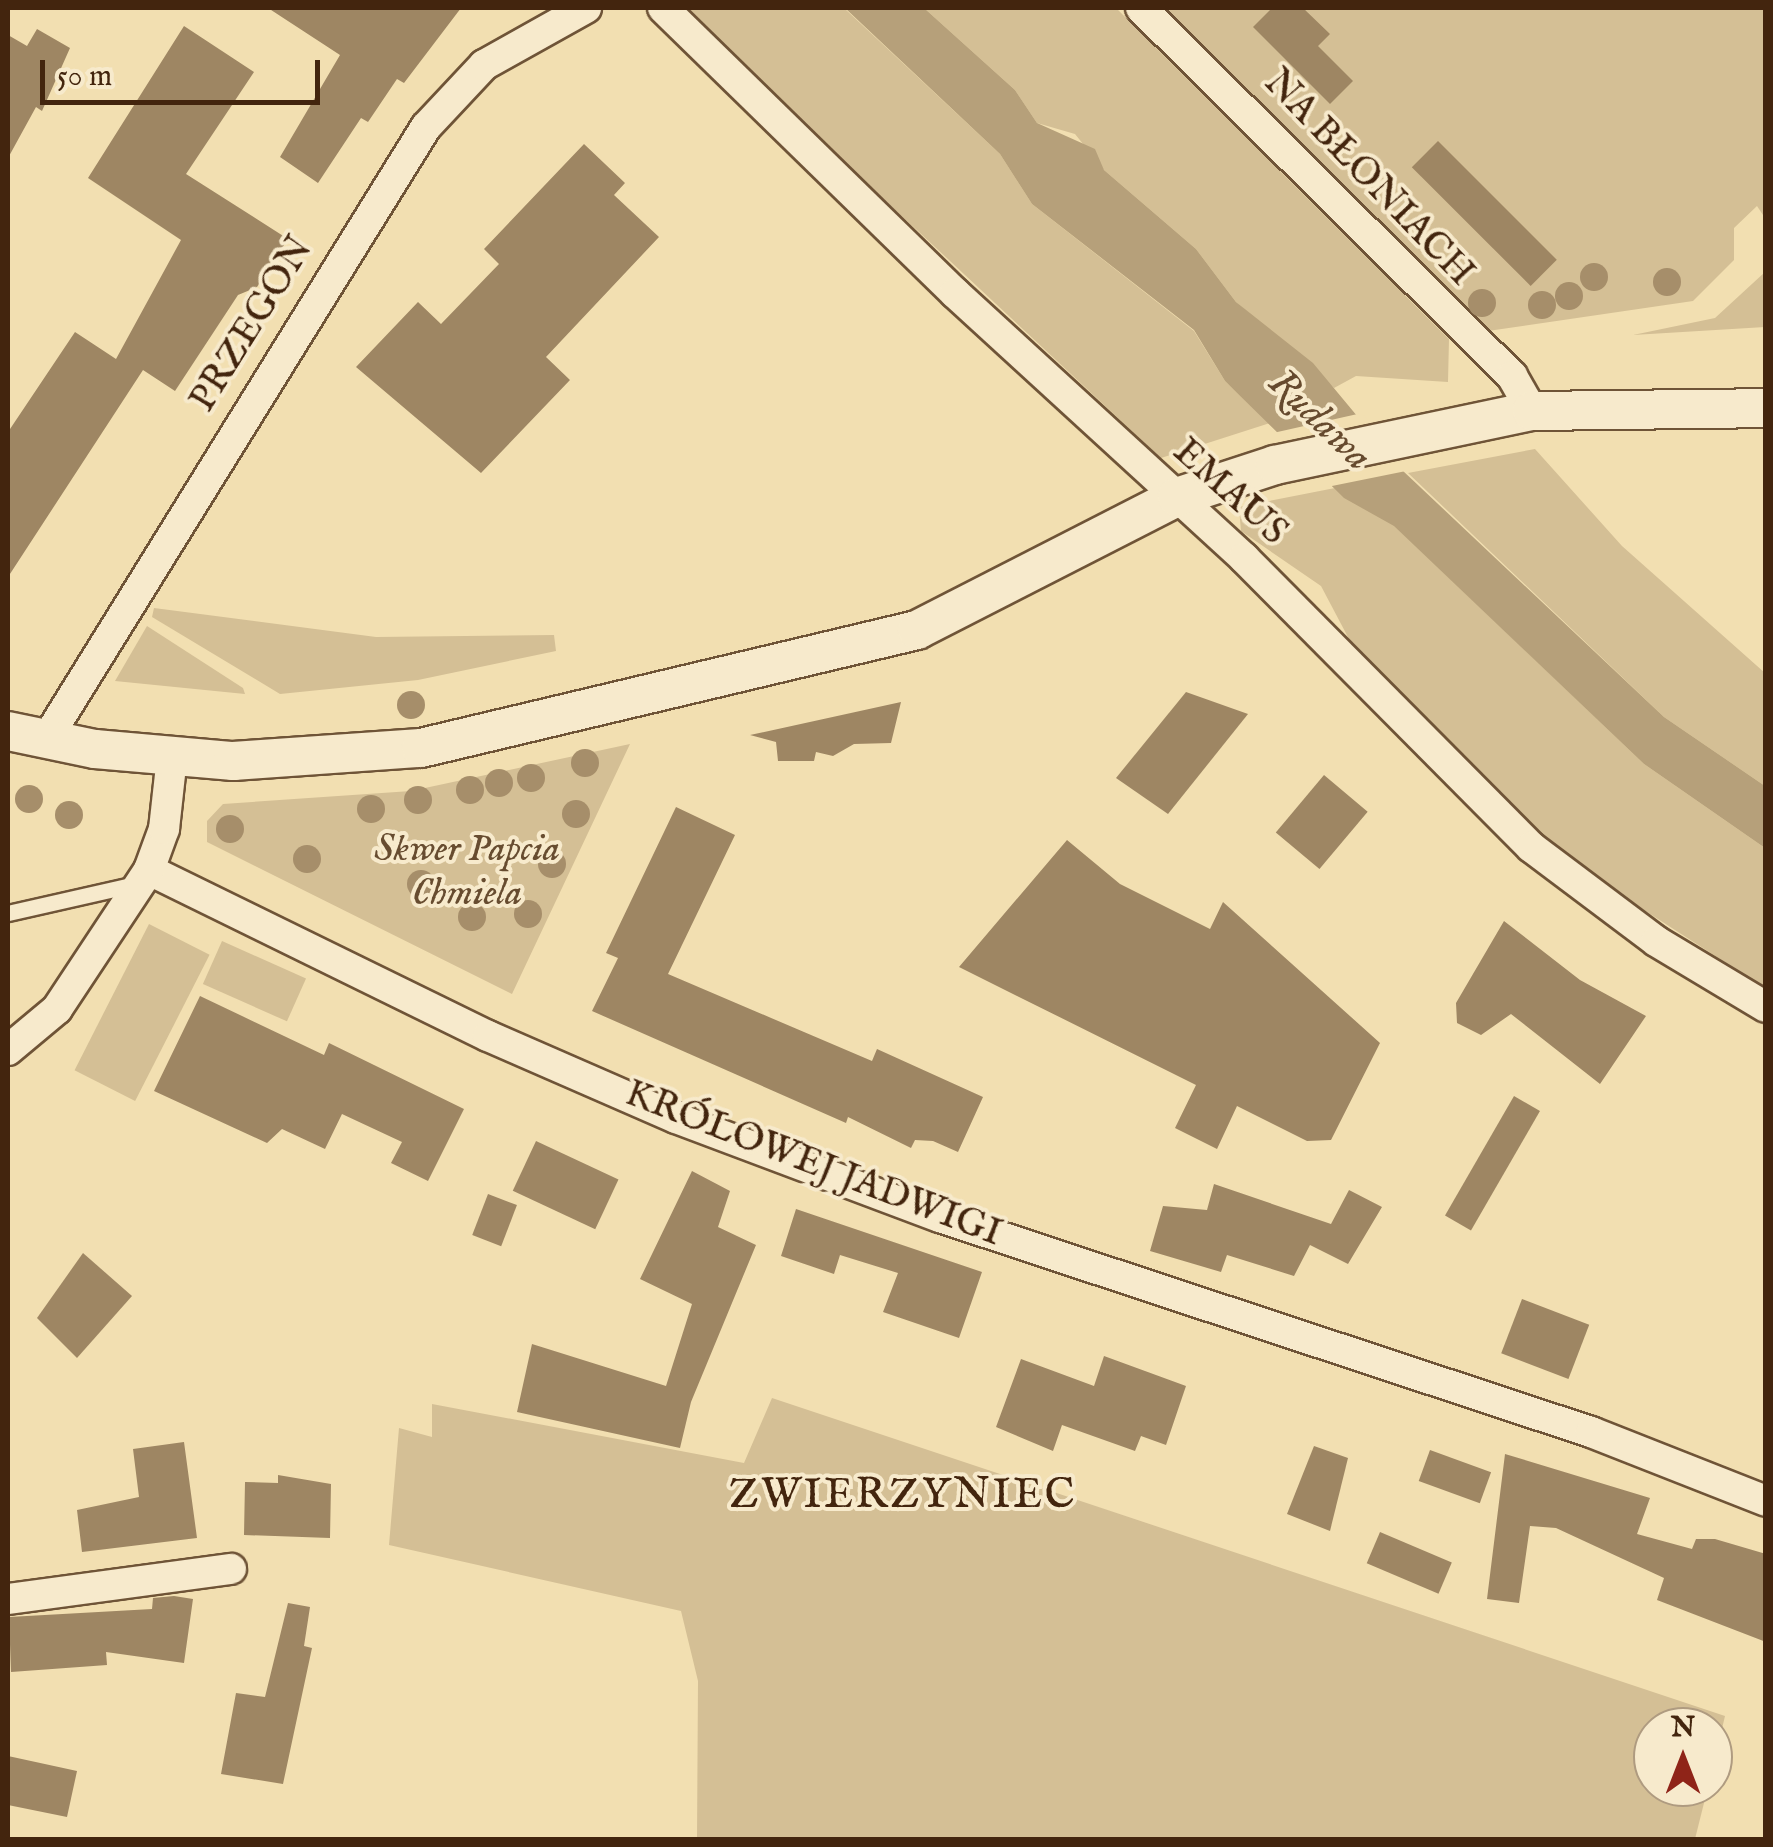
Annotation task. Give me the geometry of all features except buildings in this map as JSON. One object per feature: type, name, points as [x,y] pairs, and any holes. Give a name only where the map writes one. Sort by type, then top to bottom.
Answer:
[{"type":"street","name":"PRZEGON","points":[[46,740],[426,127],[484,65],[586,8]]},
{"type":"street","name":"EMAUS","points":[[664,8],[1177,497],[1531,846],[1656,941],[1766,1007]]},
{"type":"street","name":"NA BŁONIACH","points":[[1140,8],[1512,376],[1532,411]]},
{"type":"street","points":[[8,730],[46,740],[172,756],[298,760],[421,748],[867,644],[966,610],[1177,497],[1274,465],[1532,411],[1766,408]]},
{"type":"street","points":[[8,1050],[57,1009],[144,876],[164,828],[172,756]]},
{"type":"street","name":"KRÓLOWEJ JADWIGI","points":[[144,876],[488,1036],[676,1118],[940,1217],[1591,1432],[1766,1501]]},
{"type":"street","points":[[8,1599],[231,1569]]},
{"type":"lane","points":[[8,913],[144,876]]},
{"type":"green space","points":[[679,8],[844,8],[1000,154],[1032,204],[1194,331],[1225,381],[1270,423],[1161,458]]},
{"type":"green space","points":[[924,8],[1116,8],[1449,339],[1448,382],[1356,376],[1334,388],[1236,302],[1196,249],[1104,170],[1075,134],[1037,123],[1015,90]]},
{"type":"green space","points":[[1164,8],[1765,8],[1765,218],[1757,206],[1734,228],[1734,260],[1693,301],[1481,332]]},
{"type":"green space","points":[[1765,272],[1765,327],[1633,335],[1715,318]]},
{"type":"green space","points":[[1535,449],[1622,546],[1765,673],[1765,786],[1664,717],[1408,473]]},
{"type":"green space","points":[[1335,488],[1394,525],[1644,764],[1765,848],[1765,988],[1585,872],[1503,801],[1359,658],[1321,586],[1241,531],[1239,507]]},
{"type":"green space","points":[[154,608],[376,637],[554,635],[556,651],[418,680],[280,694],[152,617]]},
{"type":"green space","points":[[147,626],[243,688],[245,694],[115,681]]},
{"type":"green space","name":"Skwer Papcia Chmiela","points":[[630,744],[512,994],[207,842],[207,821],[223,804],[411,791]]},
{"type":"green space","points":[[149,924],[210,955],[135,1101],[75,1070]]},
{"type":"green space","points":[[222,941],[306,978],[287,1021],[203,984]]},
{"type":"green space","points":[[772,1398],[1698,1707],[1633,1707],[1633,1807],[1703,1807],[1695,1839],[697,1839],[698,1681],[681,1611],[389,1545],[399,1428],[432,1437],[432,1404],[744,1463]]},
{"type":"water","name":"Rudawa","points":[[845,8],[924,8],[1015,90],[1037,123],[1095,149],[1104,170],[1196,249],[1236,302],[1313,363],[1402,470],[1664,717],[1765,786],[1765,848],[1644,764],[1394,526],[1344,498],[1225,381],[1194,330],[1032,204],[1000,154]]},
{"type":"pier","points":[[1362,413],[1411,470],[1327,487],[1273,433]]},
{"type":"district","name":"ZWIERZYNIEC","points":[[903,1496]]}]
